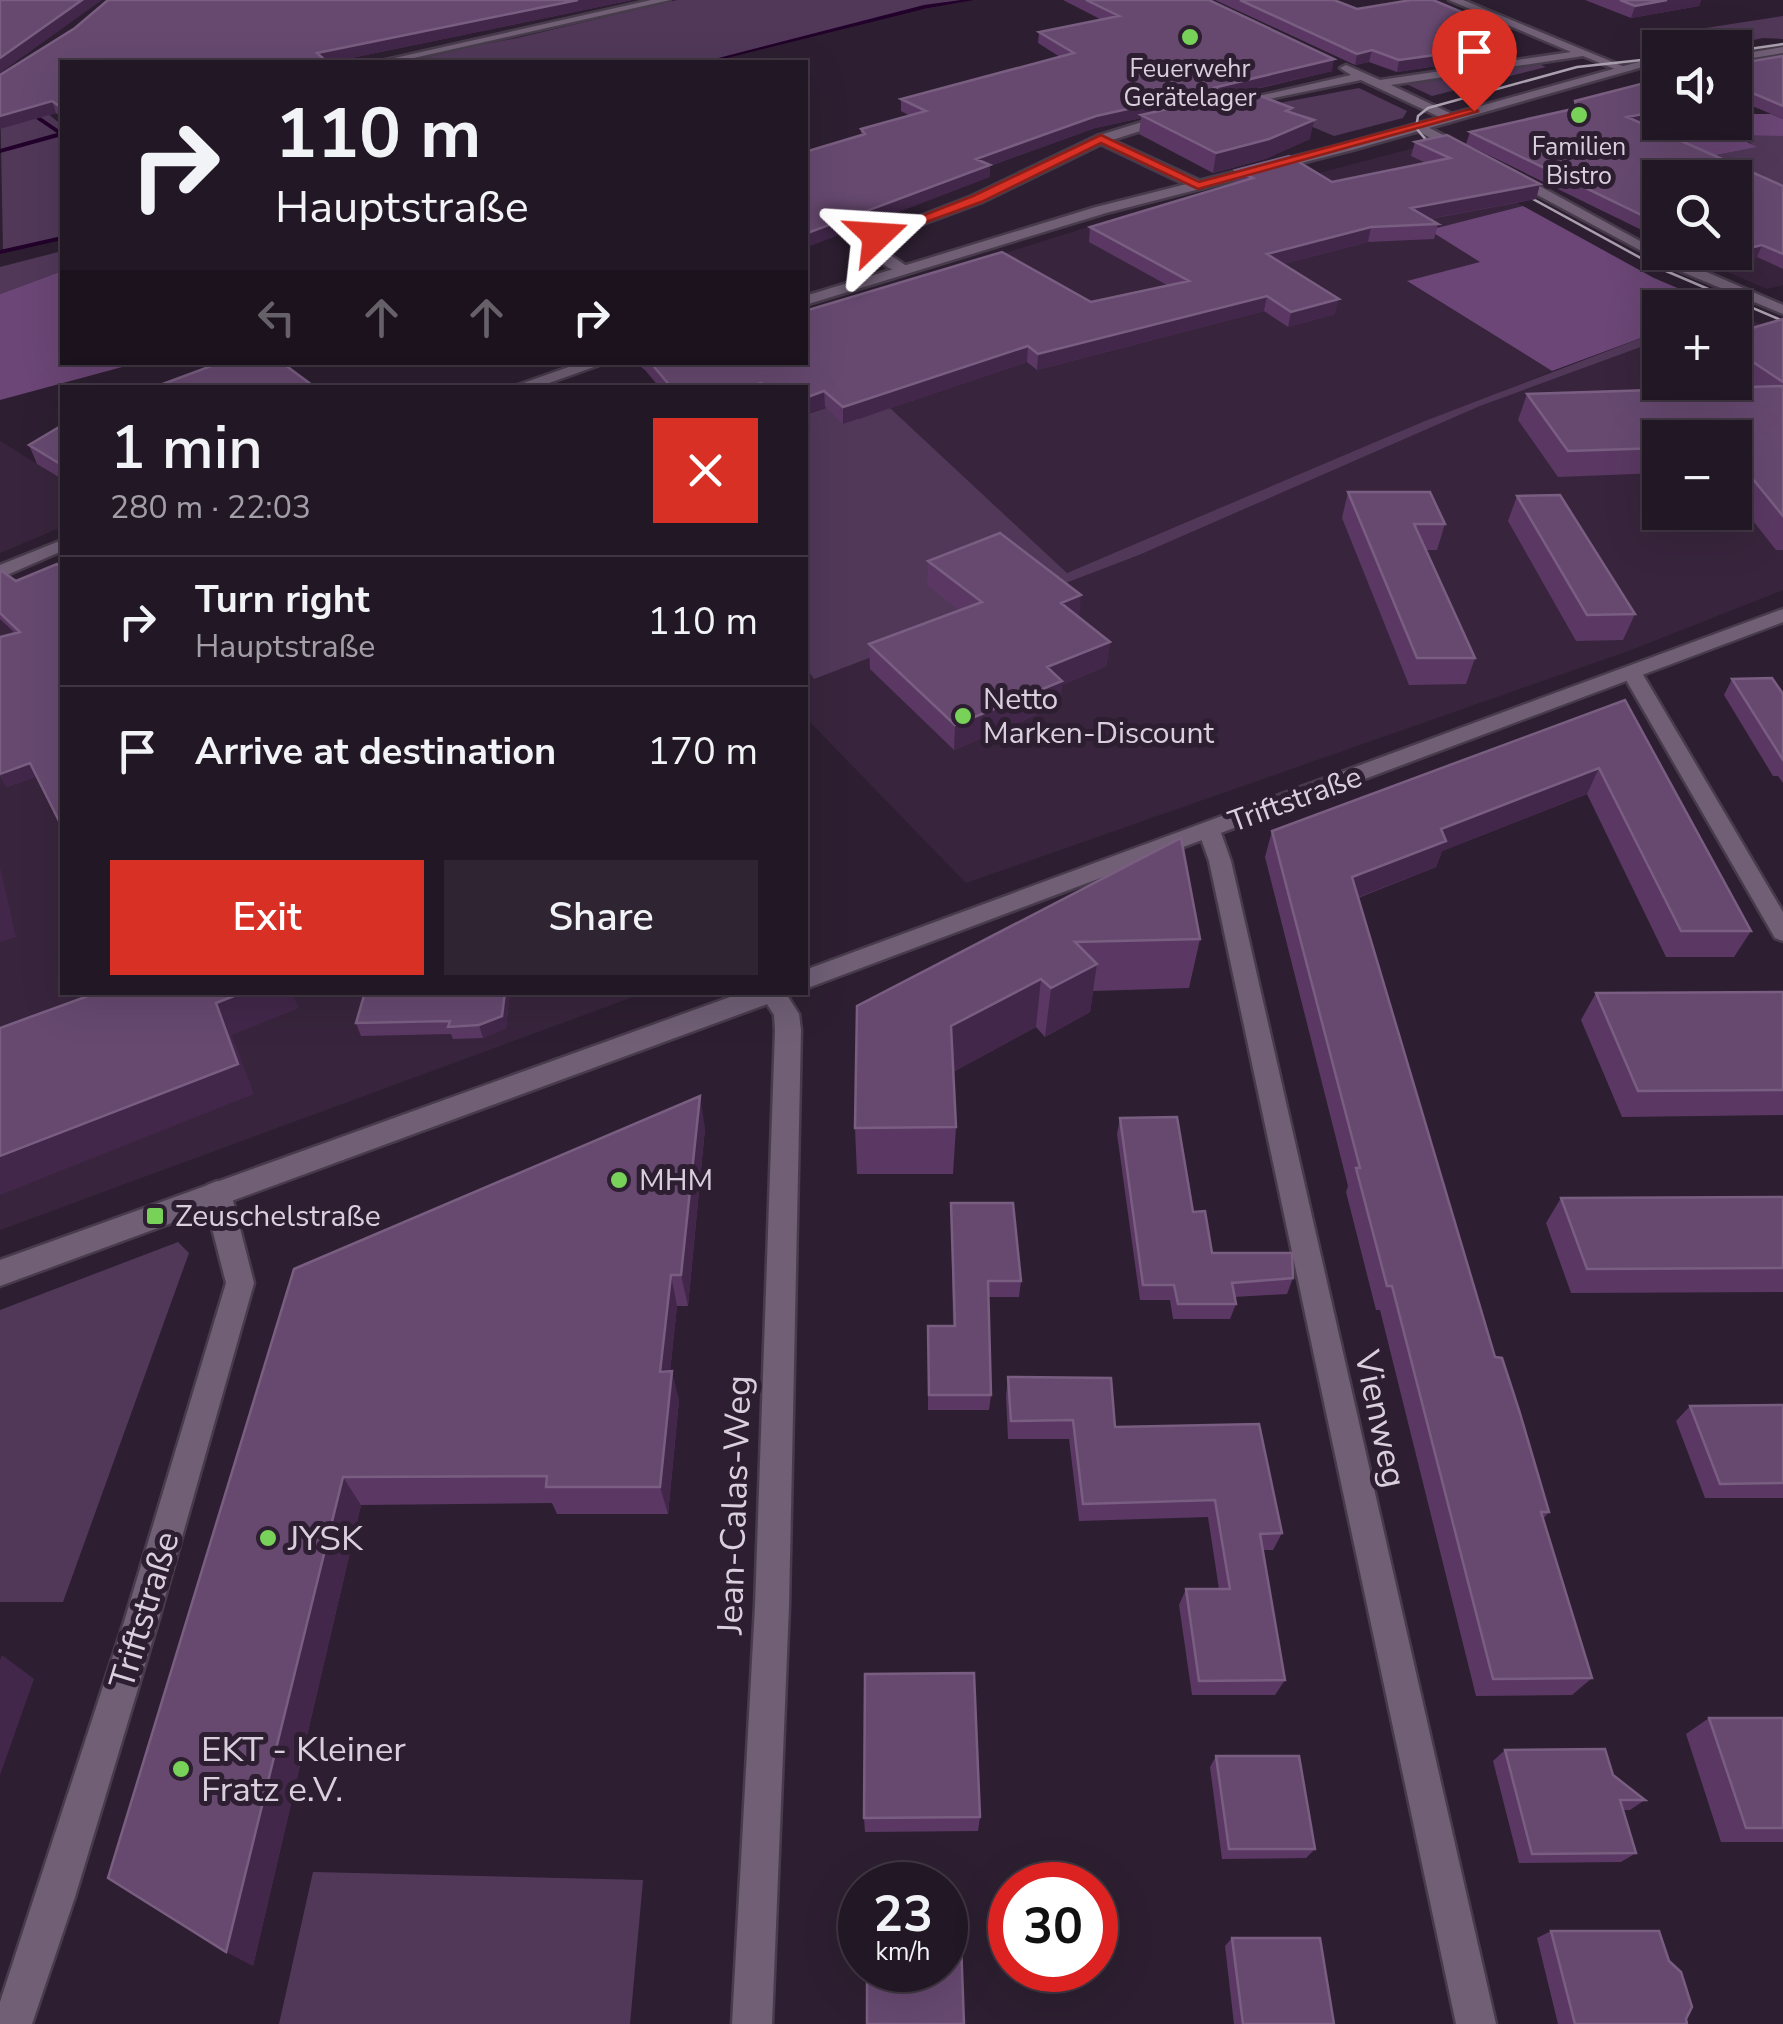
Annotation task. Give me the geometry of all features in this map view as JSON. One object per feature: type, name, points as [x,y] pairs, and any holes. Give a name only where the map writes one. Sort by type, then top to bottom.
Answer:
[{"type":"street","points":[[392,60],[665,0]]},
{"type":"street","points":[[1454,0],[1626,70],[1642,69]]},
{"type":"street","points":[[1752,48],[1783,47]]},
{"type":"street","points":[[1752,54],[1783,47]]},
{"type":"street","points":[[1376,84],[1584,54]]},
{"type":"street","points":[[1333,61],[1450,118]]},
{"type":"street","points":[[808,300],[1198,186],[1642,65]]},
{"type":"street","points":[[1222,106],[1362,76]]},
{"type":"street","points":[[904,270],[874,250],[869,239],[977,199],[1101,138],[1187,114]]},
{"type":"street","points":[[1420,127],[1472,155]]},
{"type":"street","points":[[1101,138],[1198,186]]},
{"type":"street","points":[[1489,164],[1680,266],[1779,306]]},
{"type":"street","points":[[526,385],[592,365]]},
{"type":"street","points":[[0,572],[60,545]]},
{"type":"street","name":"Triftstraße","points":[[808,979],[1783,615]]},
{"type":"street","points":[[1632,673],[1783,932]]},
{"type":"street","name":"Vienweg","points":[[1209,830],[1220,861],[1476,2024]]},
{"type":"street","points":[[0,1273],[766,995]]},
{"type":"street","name":"Jean-Calas-Weg","points":[[752,2024],[772,1586],[788,1030],[786,1014],[773,995]]},
{"type":"street","name":"Triftstraße","points":[[12,2024],[136,1641],[240,1283],[217,1193]]},
{"type":"shaded area","points":[[677,0],[972,0],[898,14],[715,60],[401,60],[517,38]]},
{"type":"shaded area","points":[[1783,16],[1783,39],[1752,40],[1752,30],[1692,30]]},
{"type":"shaded area","points":[[1536,63],[1546,67],[1432,96],[1402,82]]},
{"type":"shaded area","points":[[1359,88],[1407,111],[1403,118],[1334,136],[1263,106]]},
{"type":"shaded area","points":[[0,93],[29,99],[60,123],[60,238],[3,251]]},
{"type":"shaded area","points":[[1642,111],[1642,130],[1605,114]]},
{"type":"shaded area","points":[[1752,114],[1771,114],[1783,119],[1783,136],[1752,135]]},
{"type":"shaded area","points":[[1783,126],[1783,190],[1752,177],[1752,160],[1707,157],[1755,147],[1747,140],[1752,140],[1752,133]]},
{"type":"shaded area","points":[[1667,140],[1748,140],[1757,147],[1707,157]]},
{"type":"shaded area","points":[[1414,148],[1523,206],[1430,230],[1482,262],[1408,282],[1552,371],[1067,573],[890,408],[865,390],[808,315],[1123,216],[1134,222]]},
{"type":"shaded area","points":[[1523,206],[1682,290],[1642,290],[1642,338],[1552,371],[1407,281],[1480,262],[1429,230]]},
{"type":"shaded area","points":[[60,252],[60,272],[0,294],[0,267]]},
{"type":"shaded area","points":[[1752,254],[1783,258],[1783,285],[1767,289],[1723,270],[1752,270]]},
{"type":"shaded area","points":[[60,272],[60,365],[130,365],[0,400],[0,294]]},
{"type":"shaded area","points":[[1752,320],[1783,333],[1783,590],[1631,650],[966,883],[808,720],[808,670],[815,678],[1139,555],[1480,406],[1642,347],[1642,400],[1752,400]]},
{"type":"shaded area","points":[[1642,338],[1642,347],[1480,406],[1139,555],[814,679],[808,670],[808,414],[838,404],[859,419],[890,408],[1067,573],[1425,421]]},
{"type":"shaded area","points":[[0,441],[60,478],[60,528],[0,553]]},
{"type":"shaded area","points":[[60,565],[60,995],[639,995],[0,1230],[0,591]]},
{"type":"shaded area","points":[[178,1242],[189,1253],[63,1602],[0,1602],[0,1310]]},
{"type":"shaded area","points":[[313,1872],[643,1880],[630,2024],[279,2024]]},
{"type":"building","points":[[0,0],[82,0],[0,58]]},
{"type":"building","points":[[108,0],[578,0],[317,53],[325,60],[60,60],[60,107],[52,101],[0,116],[0,75],[75,28]]},
{"type":"building","points":[[1086,0],[1209,0],[1334,59],[1096,116],[976,159],[990,165],[808,233],[808,151],[865,134],[861,129],[926,111],[901,99],[1074,53],[1039,32],[1119,16]]},
{"type":"building","points":[[1240,0],[1334,0],[1357,9],[1433,0],[1488,23],[1440,32],[1478,49],[1399,60],[1372,50],[1357,54]]},
{"type":"building","points":[[1620,0],[1667,0],[1635,6]]},
{"type":"building","points":[[1783,56],[1783,106],[1752,94],[1752,61]]},
{"type":"building","points":[[1642,84],[1642,114],[1627,117],[1642,124],[1642,140],[1679,140],[1724,160],[1642,160],[1642,215],[1470,132],[1577,108],[1575,101]]},
{"type":"building","points":[[1247,91],[1314,120],[1269,139],[1216,153],[1141,115]]},
{"type":"building","points":[[1447,135],[1540,184],[1411,208],[1438,224],[1371,227],[1267,254],[1339,299],[1291,312],[1267,296],[1038,354],[1028,346],[843,407],[824,391],[808,397],[808,385],[669,385],[653,365],[808,365],[808,310],[1002,252],[1091,302],[1189,281],[1090,227],[1253,178],[1236,170],[1289,156],[1332,182],[1450,158],[1415,142]]},
{"type":"building","points":[[1752,172],[1783,186],[1783,254],[1762,245],[1754,247]]},
{"type":"building","points":[[1783,319],[1783,382],[1752,361],[1752,328]]},
{"type":"building","points":[[214,365],[285,365],[312,385],[160,385]]},
{"type":"building","points":[[1783,386],[1783,516],[1752,478],[1752,420],[1642,420],[1642,449],[1568,451],[1527,394],[1642,390],[1642,400],[1752,400],[1752,387]]},
{"type":"building","points":[[60,427],[60,464],[29,445]]},
{"type":"building","points":[[1348,492],[1430,492],[1445,524],[1414,524],[1475,658],[1417,658]]},
{"type":"building","points":[[1560,495],[1635,614],[1587,615],[1517,496]]},
{"type":"building","points":[[1000,533],[1081,595],[1061,603],[1110,642],[1047,667],[1062,681],[955,725],[869,644],[982,602],[928,561]]},
{"type":"building","points":[[57,564],[60,566],[60,823],[30,763],[0,774],[0,637],[20,632],[0,613],[0,570],[16,581]]},
{"type":"building","points":[[1772,678],[1783,694],[1783,760],[1732,679]]},
{"type":"building","points":[[1625,700],[1751,931],[1681,931],[1599,768],[1441,829],[1446,841],[1352,877],[1495,1357],[1502,1358],[1519,1410],[1549,1512],[1541,1512],[1592,1678],[1493,1679],[1392,1286],[1387,1286],[1356,1168],[1360,1168],[1272,831]]},
{"type":"building","points":[[1181,838],[1200,939],[1075,942],[1097,964],[1051,988],[1041,979],[951,1026],[956,1127],[855,1128],[857,1006]]},
{"type":"building","points":[[1783,992],[1783,1090],[1638,1091],[1596,993]]},
{"type":"building","points":[[91,995],[236,995],[216,1003],[238,1064],[0,1156],[0,1028]]},
{"type":"building","points":[[364,995],[505,995],[502,1016],[479,1025],[448,1027],[450,1021],[356,1023]]},
{"type":"building","points":[[700,1096],[681,1275],[671,1275],[660,1372],[672,1371],[660,1487],[546,1487],[547,1476],[343,1477],[226,1952],[108,1878],[294,1269]]},
{"type":"building","points":[[1177,1117],[1193,1212],[1205,1211],[1212,1253],[1292,1253],[1293,1278],[1232,1283],[1236,1304],[1178,1304],[1174,1285],[1143,1285],[1120,1118]]},
{"type":"building","points":[[1783,1197],[1783,1268],[1587,1269],[1561,1198]]},
{"type":"building","points":[[951,1203],[1013,1203],[1021,1281],[988,1281],[991,1395],[929,1395],[928,1326],[955,1326]]},
{"type":"building","points":[[1008,1377],[1111,1378],[1115,1427],[1259,1424],[1282,1533],[1260,1534],[1285,1680],[1199,1681],[1186,1589],[1230,1589],[1215,1500],[1083,1504],[1073,1420],[1011,1421]]},
{"type":"building","points":[[1783,1405],[1783,1483],[1720,1484],[1690,1406]]},
{"type":"building","points":[[974,1673],[980,1817],[864,1818],[865,1674]]},
{"type":"building","points":[[1709,1718],[1783,1718],[1783,1828],[1746,1828]]},
{"type":"building","points":[[1605,1749],[1613,1775],[1645,1800],[1620,1800],[1636,1853],[1532,1854],[1505,1750]]},
{"type":"building","points":[[1216,1756],[1299,1756],[1315,1849],[1229,1849]]},
{"type":"building","points":[[1551,1931],[1659,1931],[1669,1961],[1681,1972],[1692,2007],[1687,2024],[1575,2024]]},
{"type":"building","points":[[1232,1938],[1320,1938],[1334,2024],[1243,2024]]},
{"type":"building","points":[[867,1992],[963,1992],[964,2024],[867,2024]]},
{"type":"waterway","points":[[714,60],[924,7],[971,0]]},
{"type":"waterway","points":[[28,111],[60,133]]},
{"type":"waterway","points":[[0,151],[60,135]]},
{"type":"waterway","points":[[0,252],[60,238]]},
{"type":"tram line","points":[[1752,49],[1783,44]]},
{"type":"tram line","points":[[1448,153],[1427,141],[1416,128],[1418,116],[1428,108],[1577,67],[1642,60]]},
{"type":"tram line","points":[[1509,186],[1659,268],[1783,321]]},
{"type":"place","name":"Feuerwehr Gerätelager","points":[[1190,37]]},
{"type":"place","name":"Familien Bistro","points":[[1579,115]]},
{"type":"place","name":"Netto Marken-Discount","points":[[963,716]]},
{"type":"place","name":"MHM","points":[[619,1180]]},
{"type":"place","name":"Zeuschelstraße","points":[[155,1216]]},
{"type":"place","name":"JYSK","points":[[268,1538]]},
{"type":"place","name":"EKT - Kleiner Fratz e.V.","points":[[181,1769]]},
{"type":"route","points":[[877,236],[977,199],[1101,138],[1198,186],[1474,111]]}]
